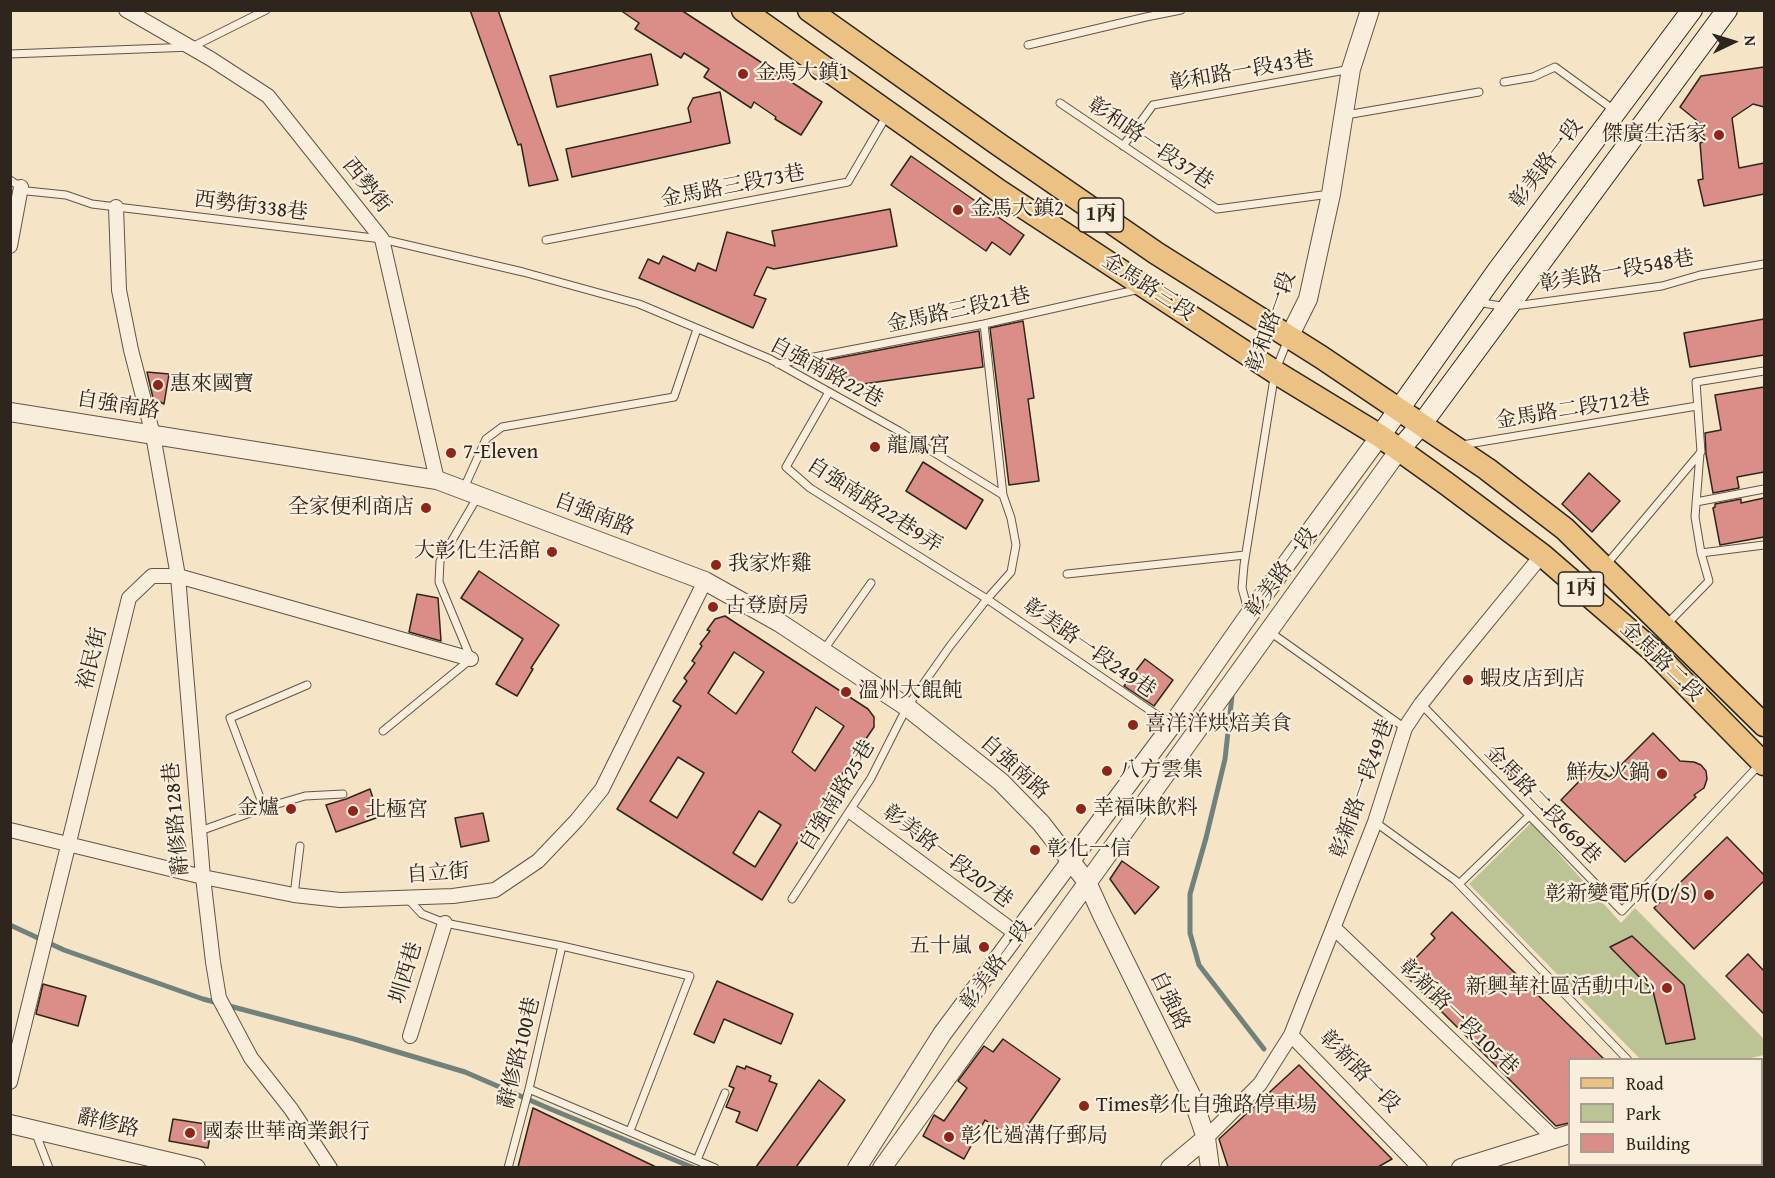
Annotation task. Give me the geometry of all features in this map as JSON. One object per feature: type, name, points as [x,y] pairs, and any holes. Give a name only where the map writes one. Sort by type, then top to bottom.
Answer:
[{"type":"main road","name":"金馬路三段","points":[[743,10],[999,191],[1275,372],[1380,436]]},
{"type":"main road","name":"金馬路三段","points":[[809,10],[1156,253],[1399,410]]},
{"type":"main road","name":"彰美路一段","points":[[1380,436],[1475,301],[1692,10]]},
{"type":"main road","name":"彰美路一段","points":[[1399,450],[1421,425],[1727,10]]},
{"type":"main road","name":"金馬路二段","points":[[1399,410],[1487,469],[1565,529],[1764,725]]},
{"type":"main road","name":"金馬路二段","points":[[1380,436],[1542,555],[1652,650],[1763,763]]},
{"type":"street","name":"西勢街","points":[[126,10],[192,47],[268,96],[382,239],[436,480]]},
{"type":"street","name":"彰和路一段","points":[[1289,337],[1308,299],[1331,194],[1351,69],[1370,10]]},
{"type":"street","points":[[10,246],[16,183]]},
{"type":"street","name":"辭修路128巷","points":[[117,207],[119,290],[153,435],[178,576],[203,877],[219,998],[251,1058],[291,1109],[330,1167]]},
{"type":"street","name":"自強南路","points":[[10,412],[436,480],[705,580],[780,623],[908,708],[1001,782],[1041,823],[1071,861]]},
{"type":"street","name":"彰美路一段","points":[[857,1167],[942,1034],[1172,725],[1380,436]]},
{"type":"street","name":"彰美路一段","points":[[882,1167],[1399,450]]},
{"type":"street","name":"彰新路一段49巷","points":[[1291,1035],[1375,822],[1405,728],[1421,704],[1542,555]]},
{"type":"street","name":"裕民街","points":[[10,1082],[129,598],[152,576],[178,576],[471,659]]},
{"type":"street","name":"自立街","points":[[10,830],[203,877],[294,895],[340,900],[453,896],[495,890],[537,861],[577,820],[602,789],[705,580]]},
{"type":"street","name":"彰美路一段207巷","points":[[853,813],[1017,934]]},
{"type":"street","name":"自強路","points":[[1071,861],[1088,882],[1192,1097],[1206,1138],[1210,1167]]},
{"type":"street","name":"圳西巷","points":[[410,1036],[445,923]]},
{"type":"street","name":"彰新路一段105巷","points":[[1334,928],[1562,1136]]},
{"type":"street","name":"彰新路一段","points":[[1170,1167],[1206,1138],[1260,1084],[1291,1035],[1420,1167]]},
{"type":"street","name":"辭修路","points":[[10,1124],[196,1167]]},
{"type":"street","points":[[1473,1166],[1562,1136]]},
{"type":"lane","points":[[10,54],[192,47],[266,10]]},
{"type":"lane","points":[[1028,45],[1181,10]]},
{"type":"lane","points":[[1504,82],[1533,77],[1554,68],[1616,112]]},
{"type":"lane","name":"彰和路一段43巷","points":[[1123,146],[1153,105],[1351,69]]},
{"type":"lane","points":[[1344,116],[1479,92]]},
{"type":"lane","name":"彰和路一段37巷","points":[[1060,103],[1217,209],[1331,194]]},
{"type":"lane","name":"金馬路三段73巷","points":[[546,240],[848,182],[888,114]]},
{"type":"lane","name":"西勢街338巷","points":[[16,183],[27,191],[66,195],[92,204],[382,239]]},
{"type":"lane","name":"自強南路22巷","points":[[382,239],[523,272],[639,304],[778,364],[899,431],[1003,495]]},
{"type":"lane","name":"彰美路一段548巷","points":[[1475,301],[1507,306],[1662,286],[1700,275],[1764,264]]},
{"type":"lane","name":"金馬路三段21巷","points":[[778,364],[984,324],[1147,287]]},
{"type":"lane","points":[[908,708],[950,646],[987,598],[1011,572],[1016,545],[1011,518],[1003,495],[984,324]]},
{"type":"lane","points":[[383,731],[471,659],[439,582],[440,561],[471,493],[486,439],[502,427],[674,397],[697,328]]},
{"type":"lane","name":"彰和路一段","points":[[1249,615],[1242,588],[1245,555],[1275,372],[1289,337]]},
{"type":"lane","points":[[1665,626],[1709,581],[1701,554],[1695,517],[1701,452],[1696,382],[1764,371]]},
{"type":"lane","name":"自強南路22巷9弄","points":[[828,392],[786,467],[810,488],[987,598]]},
{"type":"lane","name":"金馬路二段712巷","points":[[1454,447],[1697,406]]},
{"type":"lane","points":[[1604,567],[1701,452]]},
{"type":"lane","points":[[1696,502],[1764,489]]},
{"type":"lane","points":[[1701,554],[1764,545]]},
{"type":"lane","points":[[1067,574],[1245,555]]},
{"type":"lane","points":[[823,651],[871,583]]},
{"type":"lane","name":"彰美路一段249巷","points":[[987,598],[1172,725]]},
{"type":"lane","points":[[1269,632],[1405,728]]},
{"type":"lane","points":[[264,808],[230,718],[307,685]]},
{"type":"lane","name":"金馬路二段669巷","points":[[1421,704],[1623,910],[1763,763]]},
{"type":"lane","name":"自強南路25巷","points":[[792,899],[871,778],[908,708]]},
{"type":"lane","points":[[200,831],[306,796],[343,794]]},
{"type":"lane","points":[[1459,884],[1529,816]]},
{"type":"lane","points":[[1375,822],[1459,884],[1627,1058]]},
{"type":"lane","points":[[294,895],[300,846]]},
{"type":"lane","points":[[408,898],[422,914],[445,923],[562,946],[690,976],[630,1131]]},
{"type":"lane","name":"辭修路100巷","points":[[508,1167],[529,1089],[562,946]]},
{"type":"lane","points":[[529,1089],[715,1167]]},
{"type":"lane","points":[[697,1160],[725,1093]]},
{"type":"lane","points":[[35,1131],[49,1167]]},
{"type":"green space","points":[[1531,823],[1621,923],[1635,908],[1764,1039],[1764,1055],[1751,1058],[1639,1058],[1469,884]]},
{"type":"building","points":[[470,10],[498,10],[558,180],[529,186],[521,144],[518,145]]},
{"type":"building","name":"金馬大鎮1","points":[[620,10],[681,10],[822,102],[801,135],[775,119],[776,117],[754,102],[751,108],[704,77],[709,69],[684,53],[681,58],[635,29],[639,23]]},
{"type":"building","points":[[651,54],[658,85],[557,107],[550,76]]},
{"type":"building","name":"傑廣生活家","points":[[1764,67],[1764,107],[1753,104],[1732,118],[1739,168],[1764,163],[1764,194],[1704,206],[1698,180],[1703,179],[1700,143],[1705,141],[1701,124],[1680,107],[1701,76]]},
{"type":"building","points":[[720,92],[730,143],[572,177],[566,149],[691,122],[688,108],[693,98]]},
{"type":"building","name":"金馬大鎮2","points":[[911,156],[1024,235],[1010,255],[992,242],[986,251],[891,185]]},
{"type":"building","points":[[890,209],[897,246],[774,269],[767,267],[754,295],[766,299],[753,328],[639,278],[648,259],[659,264],[663,256],[695,271],[698,263],[716,271],[727,232],[775,246],[772,231]]},
{"type":"building","points":[[1764,319],[1764,355],[1690,367],[1684,333]]},
{"type":"building","points":[[1023,321],[1034,398],[1028,399],[1039,481],[1009,485],[990,328]]},
{"type":"building","points":[[979,331],[983,367],[863,384],[833,380],[820,369],[817,362]]},
{"type":"building","name":"惠來國寶","points":[[147,372],[169,374],[164,404],[153,398]]},
{"type":"building","points":[[1764,387],[1764,472],[1737,477],[1739,488],[1713,493],[1705,433],[1721,430],[1715,395]]},
{"type":"building","points":[[923,462],[983,500],[966,529],[906,491]]},
{"type":"building","points":[[1589,473],[1620,501],[1592,532],[1562,504]]},
{"type":"building","points":[[1764,498],[1764,537],[1720,545],[1713,508],[1715,504],[1741,499],[1741,503]]},
{"type":"building","points":[[479,571],[559,625],[531,668],[533,669],[517,696],[496,684],[523,639],[461,598]]},
{"type":"building","points":[[417,594],[438,598],[441,641],[409,632]]},
{"type":"building","points":[[725,616],[868,709],[874,717],[874,727],[813,817],[762,900],[617,809],[681,706],[673,701],[687,681],[684,678],[695,663],[692,661],[715,619]],"holes":[[[734,652],[764,672],[736,714],[708,693]],[[816,707],[844,726],[815,771],[792,752]],[[678,757],[704,773],[677,818],[650,801]],[[759,811],[781,825],[755,867],[733,853]]]},
{"type":"building","points":[[1145,659],[1173,680],[1154,706],[1124,686]]},
{"type":"building","points":[[1653,733],[1680,761],[1701,765],[1706,771],[1707,779],[1704,788],[1694,795],[1696,797],[1625,862],[1561,800],[1596,764],[1609,777]]},
{"type":"building","name":"北極宮","points":[[370,789],[379,817],[336,832],[326,805]]},
{"type":"building","points":[[483,813],[489,841],[461,847],[455,818]]},
{"type":"building","name":"彰新變電所(D/S)","points":[[1727,837],[1764,875],[1764,881],[1694,949],[1654,908]]},
{"type":"building","points":[[1122,861],[1159,887],[1135,914],[1110,879]]},
{"type":"building","points":[[1452,912],[1603,1058],[1568,1058],[1568,1123],[1556,1126],[1402,972],[1435,938],[1431,934]]},
{"type":"building","name":"新興華社區活動中心","points":[[1632,936],[1684,985],[1695,1039],[1666,1044],[1653,991],[1610,947]]},
{"type":"building","points":[[1748,954],[1764,971],[1764,1014],[1726,976]]},
{"type":"building","points":[[717,981],[793,1014],[781,1044],[724,1019],[714,1043],[694,1034]]},
{"type":"building","points":[[43,984],[86,996],[78,1026],[36,1014]]},
{"type":"building","points":[[1003,1039],[1060,1079],[1016,1142],[985,1120],[964,1159],[923,1136],[934,1115],[944,1121],[967,1088],[958,1081],[984,1046],[993,1052]]},
{"type":"building","points":[[1299,1065],[1392,1159],[1378,1167],[1228,1167],[1219,1139]]},
{"type":"building","points":[[737,1066],[745,1069],[746,1066],[771,1076],[769,1081],[777,1084],[757,1131],[736,1122],[740,1112],[726,1107],[734,1088],[729,1086]]},
{"type":"building","points":[[819,1080],[845,1100],[796,1167],[756,1167]]},
{"type":"building","points":[[533,1108],[656,1167],[518,1167]]},
{"type":"building","name":"國泰世華商業銀行","points":[[173,1119],[212,1125],[208,1148],[169,1141]]},
{"type":"waterway","points":[[1232,696],[1225,759],[1190,894],[1190,933],[1199,965],[1264,1049]]},
{"type":"waterway","points":[[10,925],[64,950],[203,999],[354,1039],[465,1072],[694,1168]]},
{"type":"place","name":"金馬大鎮1","points":[[743,74]]},
{"type":"place","name":"傑廣生活家","points":[[1719,135]]},
{"type":"place","name":"金馬大鎮2","points":[[958,210]]},
{"type":"place","name":"惠來國寶","points":[[158,385]]},
{"type":"place","name":"龍鳳宮","points":[[875,447]]},
{"type":"place","name":"7-Eleven","points":[[451,453]]},
{"type":"place","name":"全家便利商店","points":[[426,508]]},
{"type":"place","name":"大彰化生活館","points":[[552,552]]},
{"type":"place","name":"我家炸雞","points":[[716,565]]},
{"type":"place","name":"古登廚房","points":[[713,607]]},
{"type":"place","name":"蝦皮店到店","points":[[1468,680]]},
{"type":"place","name":"溫州大餛飩","points":[[846,692]]},
{"type":"place","name":"喜洋洋烘焙美食","points":[[1133,725]]},
{"type":"place","name":"八方雲集","points":[[1107,771]]},
{"type":"place","name":"鮮友火鍋","points":[[1662,774]]},
{"type":"place","name":"金爐","points":[[291,809]]},
{"type":"place","name":"幸福味飲料","points":[[1081,809]]},
{"type":"place","name":"北極宮","points":[[353,811]]},
{"type":"place","name":"彰化一信","points":[[1035,850]]},
{"type":"place","name":"彰新變電所(D/S)","points":[[1709,895]]},
{"type":"place","name":"五十嵐","points":[[984,947]]},
{"type":"place","name":"新興華社區活動中心","points":[[1667,988]]},
{"type":"place","name":"Times彰化自強路停車場","points":[[1084,1106]]},
{"type":"place","name":"國泰世華商業銀行","points":[[190,1133]]},
{"type":"place","name":"彰化過溝仔郵局","points":[[949,1137]]}]
